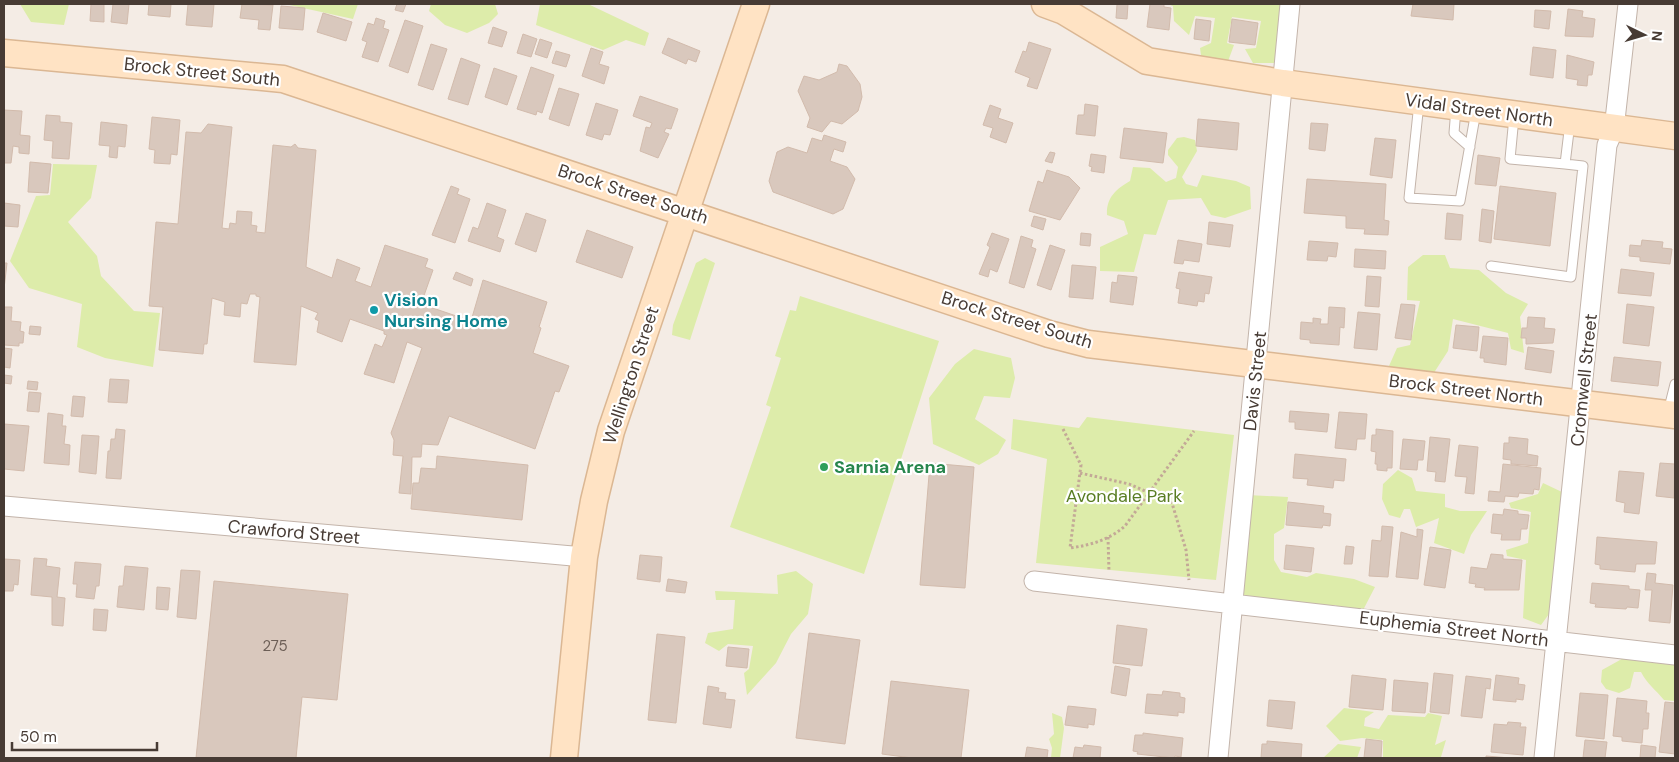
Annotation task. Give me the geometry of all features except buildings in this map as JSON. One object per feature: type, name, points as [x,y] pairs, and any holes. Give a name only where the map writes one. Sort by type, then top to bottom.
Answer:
[{"type":"main road","name":"Wellington Street","points":[[566,758],[584,557],[594,501],[611,431],[756,4]]},
{"type":"main road","name":"Vidal Street North","points":[[1045,4],[1064,11],[1147,61],[1283,83],[1514,116],[1675,136]]},
{"type":"main road","name":"Brock Street South","points":[[4,53],[283,79],[1049,334],[1088,344],[1256,365]]},
{"type":"main road","name":"Brock Street North","points":[[1256,365],[1671,414]]},
{"type":"street","name":"Davis Street","points":[[1218,758],[1290,4]]},
{"type":"street","name":"Cromwell Street","points":[[1544,758],[1555,641],[1582,404],[1584,260],[1608,146],[1614,129],[1628,4]]},
{"type":"street","name":"Crawford Street","points":[[4,506],[584,557]]},
{"type":"street","name":"Euphemia Street North","points":[[1034,581],[1675,655]]},
{"type":"lane","points":[[1419,102],[1409,198],[1460,201],[1470,147],[1466,109]]},
{"type":"lane","points":[[1466,109],[1454,133],[1470,147]]},
{"type":"lane","points":[[1491,266],[1571,276],[1584,260],[1583,166],[1510,159],[1514,116]]},
{"type":"lane","points":[[1565,164],[1570,123]]},
{"type":"lane","points":[[1671,414],[1675,384]]},
{"type":"path","points":[[1063,429],[1081,465],[1070,548],[1087,545],[1108,537],[1125,526],[1139,505],[1151,493],[1194,431]]},
{"type":"path","points":[[1080,473],[1114,480],[1151,493],[1172,503],[1186,550],[1190,598]]},
{"type":"path","points":[[1108,537],[1110,555],[1108,589]]},
{"type":"green space","points":[[20,4],[69,4],[64,25],[31,22]]},
{"type":"green space","points":[[285,4],[358,4],[353,19]]},
{"type":"green space","points":[[431,4],[495,4],[498,14],[489,23],[467,33],[445,25],[429,11]]},
{"type":"green space","points":[[540,4],[588,4],[649,33],[645,46],[626,40],[603,50],[536,25]]},
{"type":"green space","points":[[1167,4],[1288,4],[1282,63],[1253,63],[1245,49],[1256,48],[1261,21],[1232,17],[1227,43],[1234,45],[1227,64],[1202,62],[1200,48],[1211,43],[1215,18],[1195,16],[1189,35],[1174,21],[1173,6]]},
{"type":"green space","points":[[1184,137],[1195,140],[1197,151],[1182,177],[1186,184],[1197,187],[1202,175],[1236,181],[1250,187],[1251,209],[1225,218],[1211,215],[1201,198],[1168,200],[1156,235],[1144,234],[1134,272],[1100,271],[1100,247],[1128,234],[1124,221],[1107,215],[1110,199],[1120,187],[1130,181],[1133,167],[1150,168],[1166,182],[1176,178],[1178,167],[1168,155],[1168,150],[1177,138]]},
{"type":"green space","points":[[53,164],[97,165],[91,198],[68,222],[97,256],[101,276],[134,311],[160,313],[153,367],[105,358],[77,347],[82,304],[29,288],[10,261],[36,196],[50,195]]},
{"type":"green space","points":[[1423,255],[1445,255],[1450,268],[1479,270],[1506,293],[1528,304],[1520,317],[1524,353],[1511,349],[1508,333],[1453,319],[1448,351],[1428,382],[1385,375],[1397,348],[1410,345],[1420,301],[1407,300],[1408,267]]},
{"type":"green space","points":[[705,258],[715,263],[690,340],[672,335],[673,325],[696,263]]},
{"type":"green space","name":"Sarnia Arena","points":[[800,296],[939,341],[864,574],[730,527],[771,407],[766,405],[781,358],[775,356],[790,310],[796,311]]},
{"type":"green space","points":[[974,349],[1011,358],[1015,378],[1010,398],[984,396],[975,419],[1006,440],[998,454],[979,465],[933,444],[929,398],[955,364]]},
{"type":"green space","name":"Avondale Park","points":[[1087,417],[1234,435],[1216,580],[1036,563],[1047,459],[1011,449],[1013,419],[1079,428]]},
{"type":"green space","points":[[1398,470],[1412,478],[1416,491],[1445,494],[1445,507],[1460,511],[1487,511],[1471,535],[1464,554],[1434,543],[1439,518],[1416,527],[1410,509],[1404,509],[1400,518],[1389,515],[1382,499],[1383,484]]},
{"type":"green space","points":[[1543,483],[1562,492],[1549,614],[1541,625],[1523,618],[1526,560],[1507,556],[1506,550],[1528,543],[1531,512],[1511,508],[1509,503],[1538,494]]},
{"type":"green space","points":[[1247,495],[1288,497],[1284,528],[1274,534],[1274,560],[1281,572],[1307,577],[1316,573],[1354,579],[1375,587],[1360,616],[1341,613],[1336,605],[1332,605],[1330,611],[1239,598]]},
{"type":"green space","points":[[796,571],[813,584],[808,614],[791,634],[776,663],[747,695],[744,673],[749,669],[753,646],[728,644],[719,651],[705,643],[708,633],[733,629],[735,600],[716,600],[715,591],[778,594],[777,575]]},
{"type":"green space","points":[[1629,655],[1675,665],[1675,701],[1664,700],[1641,672],[1634,672],[1630,688],[1619,693],[1606,689],[1601,682],[1602,670]]},
{"type":"green space","points":[[1344,708],[1374,712],[1365,718],[1364,726],[1379,729],[1388,715],[1425,717],[1428,713],[1442,716],[1435,745],[1446,740],[1441,757],[1383,758],[1383,740],[1362,738],[1340,741],[1326,726]]},
{"type":"green space","points":[[1052,713],[1062,717],[1064,728],[1060,758],[1051,758],[1052,748],[1049,739],[1054,734]]},
{"type":"green space","points":[[1338,744],[1361,747],[1357,758],[1323,758]]},
{"type":"place","name":"Vision Nursing Home","points":[[374,310]]},
{"type":"place","name":"Sarnia Arena","points":[[824,467]]}]
